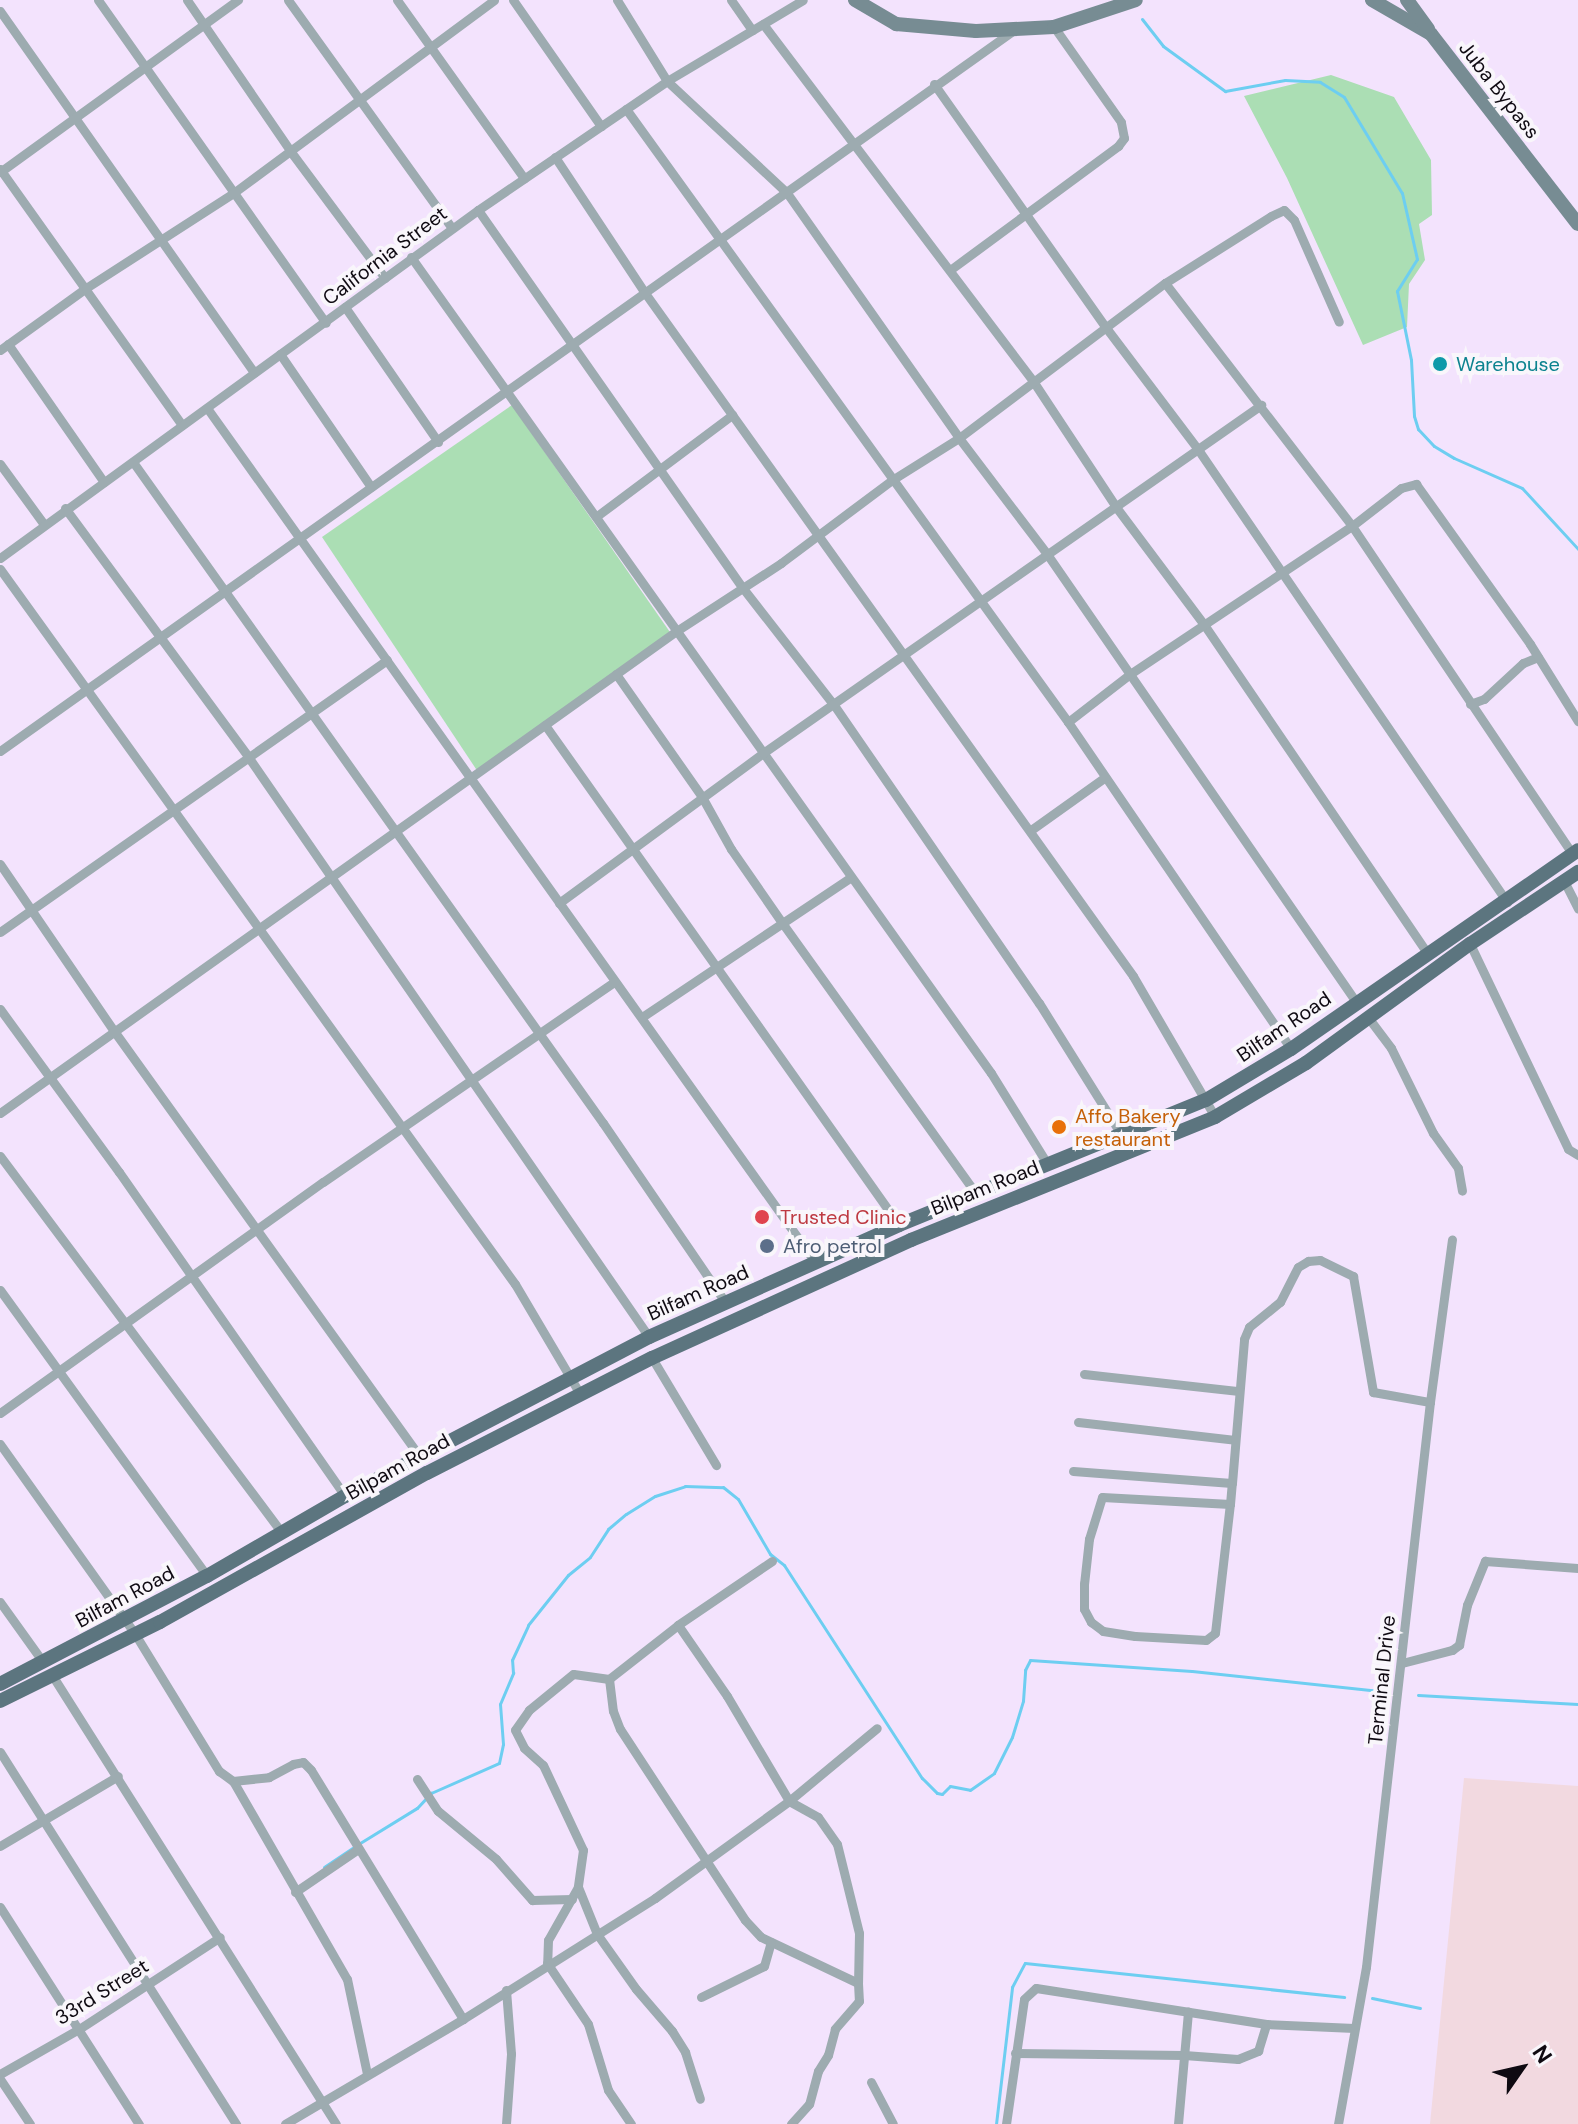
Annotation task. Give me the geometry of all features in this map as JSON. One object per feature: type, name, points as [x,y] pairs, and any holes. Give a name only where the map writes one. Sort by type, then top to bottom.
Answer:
[{"type":"main road","points":[[855,0],[896,24],[976,31],[1054,27],[1136,0]]},
{"type":"main road","name":"Juba Bypass","points":[[1372,0],[1431,34],[1578,224]]},
{"type":"main road","points":[[1407,0],[1431,34]]},
{"type":"main road","name":"Bilfam Road","points":[[0,1684],[48,1669],[125,1620],[345,1496],[649,1337],[899,1225],[1206,1100],[1291,1049],[1575,852]]},
{"type":"main road","name":"Bilpam Road","points":[[0,1701],[48,1669],[135,1634],[427,1473],[652,1358],[911,1240],[1215,1117],[1266,1089],[1370,1020],[1470,944],[1578,872]]},
{"type":"street","points":[[98,0],[232,194],[326,323]]},
{"type":"street","points":[[187,0],[291,152],[385,278]]},
{"type":"street","points":[[182,425],[0,170],[238,0]]},
{"type":"street","points":[[288,0],[452,228]]},
{"type":"street","points":[[397,0],[524,178]]},
{"type":"street","points":[[104,482],[4,347],[86,288],[232,194],[432,49],[494,0]]},
{"type":"street","points":[[513,0],[601,126]]},
{"type":"street","points":[[617,0],[667,81],[787,193],[959,438],[1047,554],[1356,1002]]},
{"type":"street","points":[[731,0],[752,30]]},
{"type":"street","name":"California Street","points":[[0,558],[43,523],[326,323],[452,228],[667,81],[803,0]]},
{"type":"street","points":[[0,11],[254,373]]},
{"type":"street","points":[[763,24],[1033,381],[1116,507],[1205,626],[1429,955]]},
{"type":"street","points":[[950,270],[1118,146],[1125,135],[1121,122],[1054,27]]},
{"type":"street","points":[[0,751],[224,591],[301,540],[719,239],[855,146],[934,84],[1015,28]]},
{"type":"street","points":[[934,84],[1107,329],[1197,448],[1507,902]]},
{"type":"street","points":[[626,109],[1068,722],[1291,1049]]},
{"type":"street","points":[[555,157],[645,293],[1133,976],[1215,1117]]},
{"type":"street","points":[[478,210],[742,587],[834,705],[1039,1003],[1122,1136]]},
{"type":"street","points":[[0,1113],[678,630],[892,480],[959,438],[1165,283],[1284,210],[1294,220],[1339,322]]},
{"type":"street","points":[[411,257],[509,390],[850,878],[991,1073],[1048,1165]]},
{"type":"street","points":[[1165,283],[1352,526],[1470,704],[1575,852]]},
{"type":"street","points":[[345,307],[438,442]]},
{"type":"street","points":[[280,354],[371,487]]},
{"type":"street","points":[[559,903],[763,753],[981,604],[1047,554],[1261,405]]},
{"type":"street","points":[[207,408],[815,1262]]},
{"type":"street","points":[[597,516],[732,415]]},
{"type":"street","points":[[133,462],[541,1035],[726,1303]]},
{"type":"street","points":[[0,464],[43,523]]},
{"type":"street","points":[[1068,722],[1130,674],[1352,526],[1401,488],[1416,484],[1538,657],[1578,721]]},
{"type":"street","points":[[65,508],[249,758],[475,1080],[649,1337]]},
{"type":"street","points":[[0,569],[515,1284],[573,1377],[580,1394]]},
{"type":"street","points":[[1470,704],[1484,699],[1523,663],[1538,657]]},
{"type":"street","points":[[0,932],[387,660]]},
{"type":"street","points":[[616,674],[702,797],[731,849],[977,1195]]},
{"type":"street","points":[[545,725],[634,849],[714,969],[899,1225]]},
{"type":"street","points":[[1031,830],[1104,778]]},
{"type":"street","points":[[0,864],[114,1031],[420,1457]]},
{"type":"street","points":[[642,1017],[850,878]]},
{"type":"street","points":[[1564,881],[1578,909]]},
{"type":"street","points":[[1470,944],[1568,1149],[1578,1155]]},
{"type":"street","points":[[0,1413],[323,1182],[404,1130],[615,981]]},
{"type":"street","points":[[0,1009],[119,1172],[190,1278],[345,1496]]},
{"type":"street","points":[[1370,1020],[1391,1048],[1433,1133],[1458,1168],[1462,1191]]},
{"type":"street","points":[[0,1156],[282,1533]]},
{"type":"street","name":"Terminal Drive","points":[[1338,2124],[1366,1967],[1430,1402],[1452,1239]]},
{"type":"street","points":[[1230,1504],[1102,1497],[1091,1527],[1084,1584],[1084,1609],[1091,1622],[1103,1631],[1135,1636],[1211,1638],[1215,1633],[1230,1504],[1244,1339],[1249,1327],[1280,1302],[1298,1267],[1308,1261],[1320,1260],[1348,1271],[1356,1285],[1373,1392],[1430,1402]]},
{"type":"street","points":[[0,1290],[207,1576]]},
{"type":"street","points":[[652,1358],[716,1465]]},
{"type":"street","points":[[1084,1374],[1239,1391]]},
{"type":"street","points":[[1078,1422],[1235,1440]]},
{"type":"street","points":[[0,1444],[135,1634],[219,1771],[233,1781],[347,1979],[367,2074]]},
{"type":"street","points":[[1073,1471],[1232,1483]]},
{"type":"street","points":[[609,1679],[678,1625],[772,1561]]},
{"type":"street","points":[[1402,1663],[1452,1650],[1459,1645],[1467,1605],[1485,1561],[1578,1568]]},
{"type":"street","points":[[0,1602],[118,1776],[336,2124]]},
{"type":"street","points":[[678,1625],[727,1696],[789,1801],[818,1817],[837,1844],[859,1933],[859,2001],[835,2029],[809,2104],[791,2124]]},
{"type":"street","points":[[609,1679],[591,1674],[573,1674],[529,1710],[515,1730],[524,1748],[543,1765],[583,1850],[578,1887],[548,1940],[547,1963],[588,2024],[608,2090],[631,2124]]},
{"type":"street","points":[[609,1679],[613,1711],[620,1729],[745,1920],[761,1937],[858,1983]]},
{"type":"street","points":[[285,2124],[463,2019],[705,1862],[789,1801],[877,1728]]},
{"type":"street","points":[[0,1752],[150,1983],[236,2124]]},
{"type":"street","points":[[233,1781],[269,1777],[303,1762],[311,1770],[463,2019]]},
{"type":"street","points":[[0,1846],[118,1776]]},
{"type":"street","points":[[417,1779],[438,1811],[496,1859],[532,1900],[572,1899]]},
{"type":"street","points":[[295,1892],[358,1849]]},
{"type":"street","points":[[578,1887],[597,1934],[685,2052],[700,2099]]},
{"type":"street","points":[[0,1907],[139,2124]]},
{"type":"street","name":"33rd Street","points":[[0,2077],[220,1937]]},
{"type":"street","points":[[701,1997],[764,1966],[771,1942]]},
{"type":"street","points":[[1006,2124],[1024,1999],[1036,1988],[1266,2024],[1354,2028]]},
{"type":"street","points":[[506,1990],[511,2054],[506,2124]]},
{"type":"street","points":[[1178,2124],[1188,2011]]},
{"type":"street","points":[[1015,2053],[1184,2055],[1238,2059],[1253,2056],[1262,2045],[1266,2024]]},
{"type":"street","points":[[0,2077],[30,2124]]},
{"type":"street","points":[[871,2082],[893,2124]]},
{"type":"shaded area","points":[[1464,1778],[1578,1786],[1578,2124],[1430,2124]]},
{"type":"green space","points":[[1331,75],[1394,97],[1431,160],[1432,215],[1419,224],[1425,260],[1409,284],[1407,327],[1363,345],[1287,178],[1244,96]]},
{"type":"green space","points":[[512,405],[672,635],[478,772],[322,537]]},
{"type":"waterway","points":[[1142,19],[1163,46],[1225,91],[1285,80],[1320,82],[1344,97],[1402,193],[1417,259],[1397,291],[1411,360],[1414,416],[1418,429],[1434,446],[1454,458],[1522,488],[1578,549]]},
{"type":"waterway","points":[[360,1843],[417,1808],[431,1793],[499,1763],[503,1744],[500,1704],[513,1673],[512,1660],[528,1625],[568,1575],[590,1557],[608,1529],[655,1496],[685,1486],[723,1487],[738,1499],[770,1554],[784,1565],[922,1778],[937,1793],[942,1794],[950,1786],[970,1790],[994,1773],[1012,1737],[1023,1701],[1025,1670],[1030,1660],[1192,1671],[1389,1692]]},
{"type":"waterway","points":[[1418,1695],[1578,1704]]},
{"type":"waterway","points":[[324,1867],[354,1847]]},
{"type":"waterway","points":[[996,2124],[1012,1987],[1025,1963],[1344,1997]]},
{"type":"waterway","points":[[1372,1998],[1420,2008]]},
{"type":"place","name":"Warehouse","points":[[1440,364]]},
{"type":"place","name":"Affo Bakery restaurant","points":[[1059,1127]]},
{"type":"place","name":"Trusted Clinic","points":[[762,1217]]},
{"type":"place","name":"Afro petrol","points":[[767,1246]]}]
